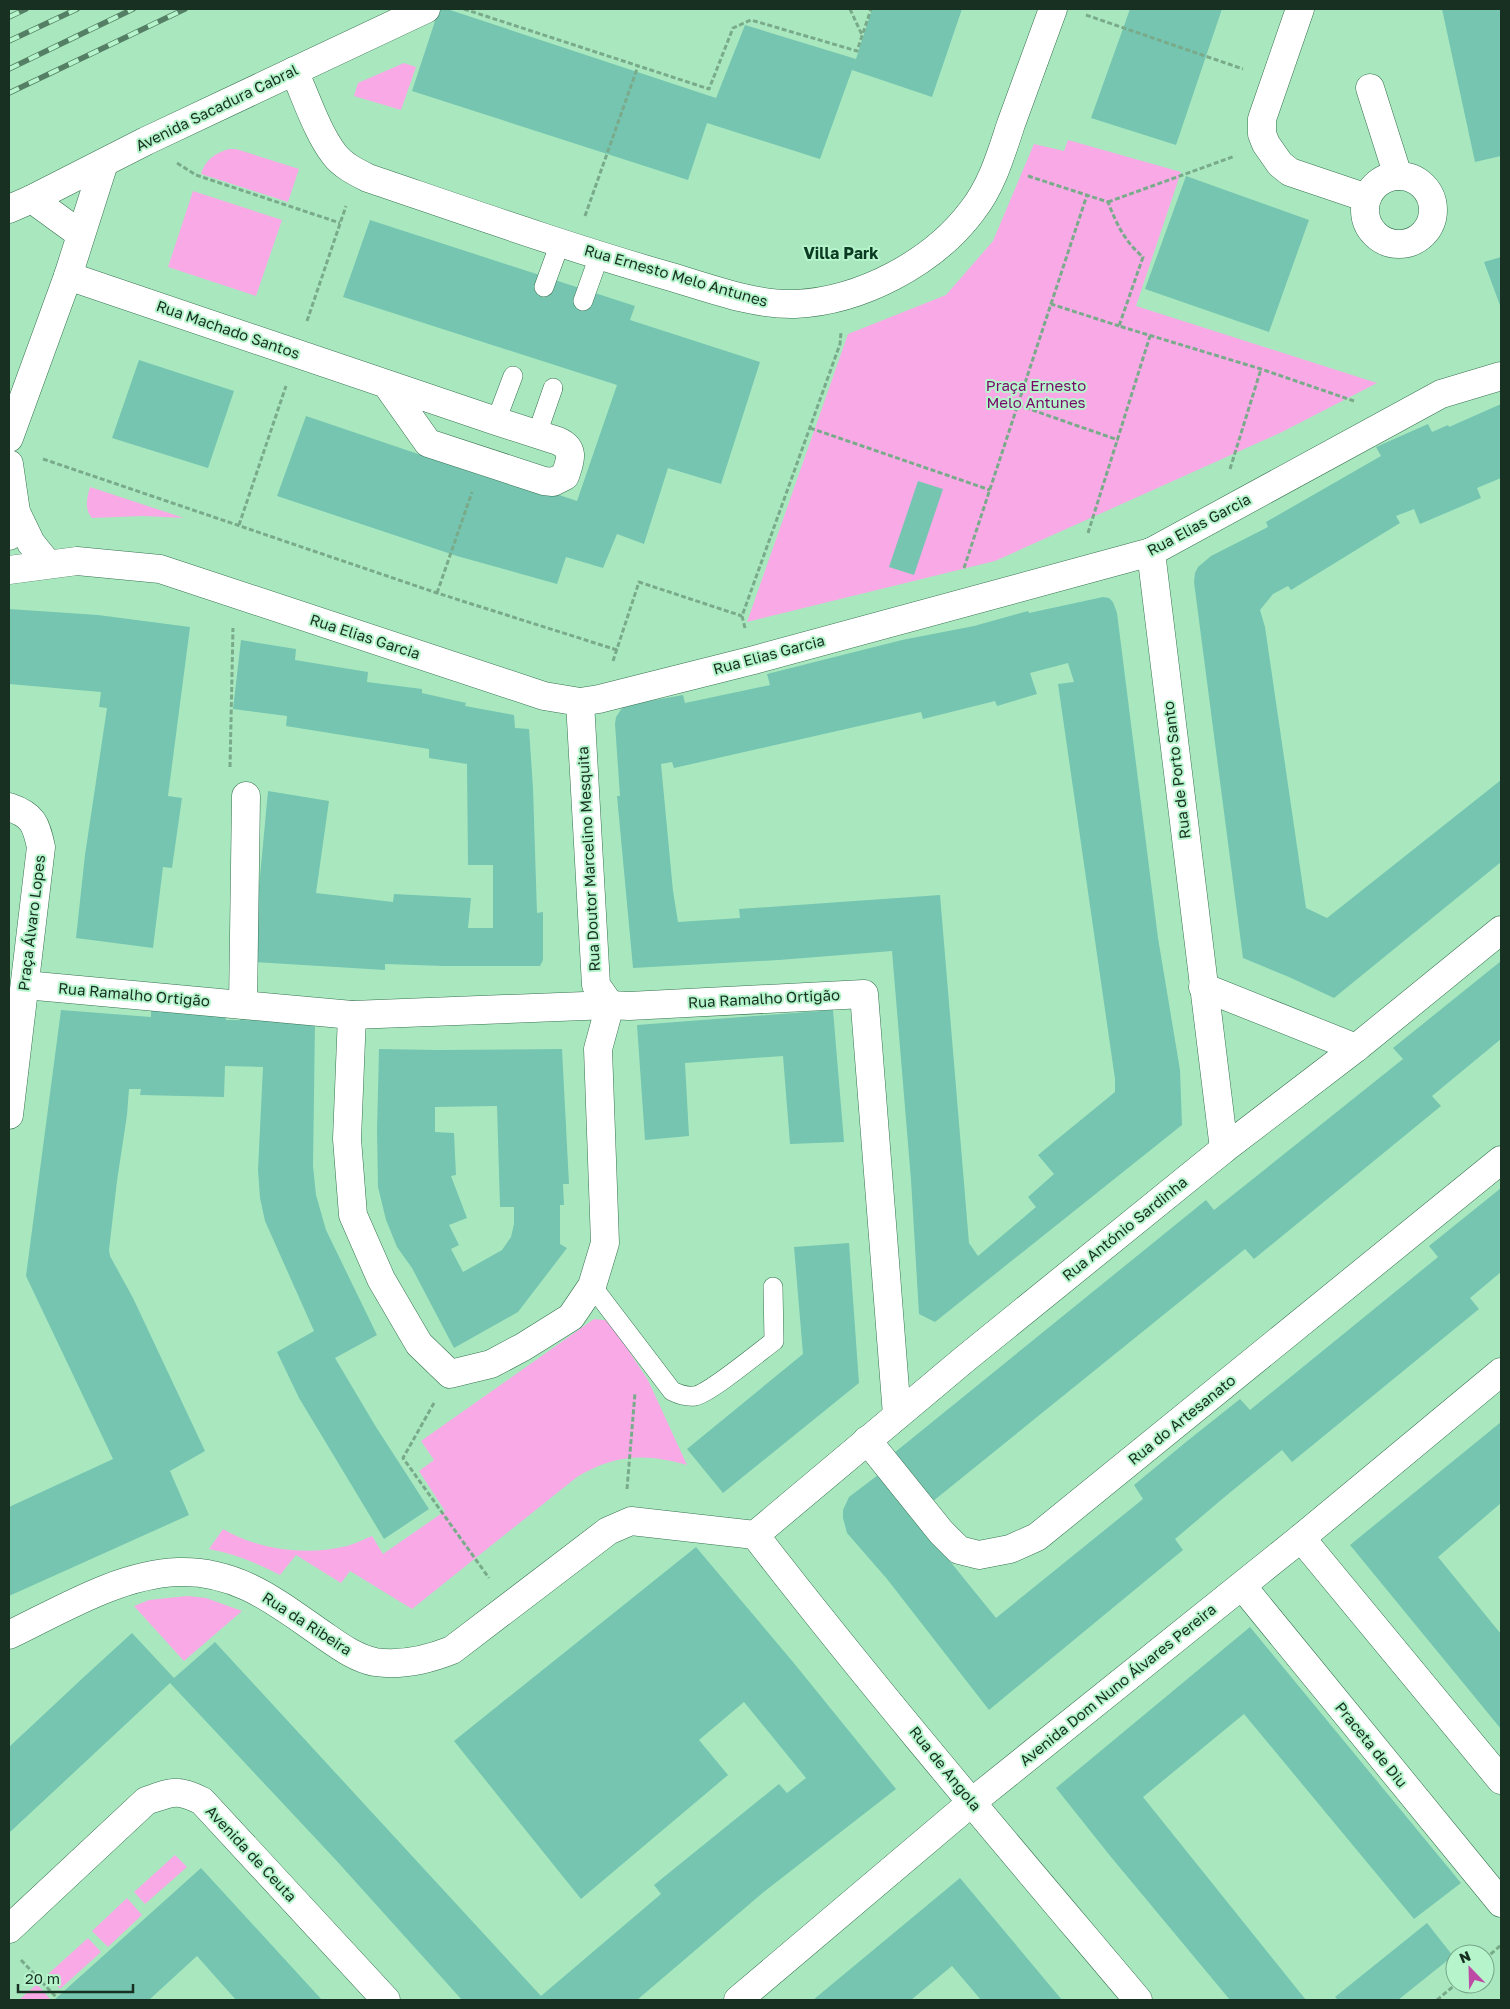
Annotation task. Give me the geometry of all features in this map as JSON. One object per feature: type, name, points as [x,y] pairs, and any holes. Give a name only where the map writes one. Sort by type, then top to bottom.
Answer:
[{"type":"street","name":"Avenida Sacadura Cabral","points":[[21,204],[426,9]]},
{"type":"street","name":"Rua Ernesto Melo Antunes","points":[[294,71],[334,155],[358,173],[578,249],[755,301],[796,304],[820,301],[847,294],[896,275],[918,262],[938,246],[972,212],[984,194],[997,165],[1053,9]]},
{"type":"street","points":[[1300,9],[1262,119],[1262,134],[1266,144],[1280,164],[1290,172],[1367,198]]},
{"type":"street","points":[[1370,88],[1398,176]]},
{"type":"street","points":[[9,438],[68,276],[104,163]]},
{"type":"street","points":[[1398,176],[1410,178],[1422,185],[1430,195],[1432,218],[1426,230],[1417,239],[1401,244],[1393,244],[1382,240],[1372,231],[1366,220],[1364,209],[1367,198],[1377,184],[1388,178],[1398,176]]},
{"type":"street","points":[[21,204],[80,234]]},
{"type":"street","name":"Rua Machado Santos","points":[[68,276],[558,441],[569,448],[572,456],[565,476],[553,482],[544,481],[428,443],[387,384]]},
{"type":"street","name":"Rua Elias Garcia","points":[[9,570],[77,561],[160,569],[544,696],[580,702],[724,668],[1150,552],[1441,394],[1501,376]]},
{"type":"street","points":[[9,464],[13,524],[48,564]]},
{"type":"street","name":"Rua de Porto Santo","points":[[1150,552],[1224,1149]]},
{"type":"street","name":"Rua Doutor Marcelino Mesquita","points":[[580,702],[596,985],[610,1005]]},
{"type":"street","points":[[243,1005],[246,796]]},
{"type":"street","name":"Praça Álvaro Lopes","points":[[9,807],[24,812],[36,827],[41,848],[9,1115]]},
{"type":"street","name":"Rua António Sardinha","points":[[755,1536],[897,1415],[1224,1149],[1356,1048],[1501,930]]},
{"type":"street","name":"Rua Ramalho Ortigão","points":[[25,985],[352,1015],[610,1005],[629,1006],[864,994],[897,1415]]},
{"type":"street","points":[[1203,987],[1356,1048]]},
{"type":"street","points":[[352,1015],[347,1139],[353,1215],[381,1278],[419,1344],[450,1374],[491,1364],[571,1317],[592,1286],[606,1243],[598,1049],[610,1005]]},
{"type":"street","name":"Rua do Artesanato","points":[[867,1440],[940,1532],[959,1550],[979,1555],[1010,1549],[1037,1537],[1501,1160]]},
{"type":"street","name":"Avenida Dom Nuno Álvares Pereira","points":[[738,2000],[972,1802],[1302,1538],[1501,1372]]},
{"type":"street","name":"Rua da Ribeira","points":[[9,1635],[111,1587],[149,1576],[179,1572],[229,1578],[275,1601],[350,1653],[373,1662],[395,1663],[425,1660],[452,1650],[608,1531],[631,1521],[755,1536]]},
{"type":"street","name":"Rua de Angola","points":[[755,1536],[972,1802],[1138,2000]]},
{"type":"street","points":[[1302,1538],[1501,1780]]},
{"type":"street","name":"Praceta de Diu","points":[[1242,1586],[1501,1903]]},
{"type":"street","name":"Avenida de Ceuta","points":[[12,1942],[146,1801],[171,1792],[186,1792],[202,1801],[386,2000]]},
{"type":"lane","points":[[544,287],[578,249]]},
{"type":"lane","points":[[578,249],[583,301]]},
{"type":"lane","points":[[496,421],[513,376]]},
{"type":"lane","points":[[537,434],[553,388]]},
{"type":"lane","points":[[592,1286],[672,1392],[683,1396],[696,1396],[711,1388],[774,1341],[773,1287]]},
{"type":"path","points":[[464,9],[709,89],[733,28],[751,20],[857,51],[871,9]]},
{"type":"path","points":[[850,9],[862,36]]},
{"type":"path","points":[[1085,15],[1275,80]]},
{"type":"path","points":[[578,249],[638,66]]},
{"type":"path","points":[[997,165],[1108,202],[1266,144]]},
{"type":"path","points":[[196,176],[340,223]]},
{"type":"path","points":[[952,606],[1087,195]]},
{"type":"path","points":[[1108,202],[1118,227],[1132,248],[1143,257],[1119,326]]},
{"type":"path","points":[[36,457],[437,592],[617,650],[639,582],[742,616],[840,344],[847,294]]},
{"type":"path","points":[[1051,304],[1261,369],[1400,417]]},
{"type":"path","points":[[1076,572],[1150,336]]},
{"type":"path","points":[[1215,517],[1261,369]]},
{"type":"path","points":[[1018,404],[1118,440]]},
{"type":"path","points":[[810,428],[990,490]]},
{"type":"path","points":[[437,592],[483,461]]},
{"type":"path","points":[[234,594],[230,769],[246,796]]},
{"type":"path","points":[[624,1524],[639,1348]]},
{"type":"path","points":[[450,1374],[403,1458],[509,1607]]},
{"type":"path","points":[[12,1942],[57,1998]]},
{"type":"green space","points":[[404,63],[416,67],[401,110],[354,96],[358,83]]},
{"type":"green space","name":"Praça Ernesto Melo Antunes","points":[[1068,140],[1181,172],[1136,306],[1377,383],[1282,432],[995,561],[747,622],[848,334],[946,295],[993,241],[1034,144],[1064,151]]},
{"type":"green space","points":[[229,149],[236,149],[299,169],[288,202],[201,174],[211,158]]},
{"type":"green space","points":[[193,191],[282,220],[256,296],[168,267]]},
{"type":"green space","points":[[90,487],[184,518],[143,516],[92,518],[87,507]]},
{"type":"green space","points":[[594,1319],[605,1320],[611,1324],[648,1380],[687,1465],[644,1457],[617,1460],[591,1469],[577,1477],[412,1609],[350,1571],[341,1583],[296,1555],[280,1575],[246,1559],[209,1549],[223,1529],[252,1542],[299,1551],[316,1551],[347,1546],[372,1536],[383,1554],[445,1511],[419,1471],[434,1460],[421,1441]]},
{"type":"green space","points":[[187,1596],[206,1598],[242,1611],[184,1661],[134,1606],[149,1600]]},
{"type":"green space","points":[[175,1855],[187,1867],[145,1904],[134,1892]]},
{"type":"green space","points":[[127,1898],[142,1915],[108,1947],[92,1931]]},
{"type":"green space","points":[[88,1938],[101,1952],[60,1989],[47,1975]]},
{"type":"green space","points":[[37,1984],[50,1999],[19,2000]]},
{"type":"building","points":[[439,9],[447,9],[716,98],[745,25],[856,59],[872,9],[962,9],[932,97],[852,70],[820,159],[707,123],[688,180],[412,91]]},
{"type":"building","points":[[1130,9],[1222,9],[1176,145],[1091,118]]},
{"type":"building","points":[[1442,9],[1501,9],[1501,156],[1475,162]]},
{"type":"building","points":[[1186,176],[1309,220],[1269,332],[1145,289]]},
{"type":"building","points":[[370,220],[635,306],[630,320],[760,362],[721,484],[668,468],[644,544],[617,534],[603,568],[566,557],[557,584],[457,556],[277,496],[306,416],[486,477],[488,471],[577,501],[617,385],[343,297]]},
{"type":"building","points":[[1501,257],[1501,308],[1484,262]]},
{"type":"building","points":[[139,360],[234,391],[208,468],[112,438]]},
{"type":"building","points":[[1501,404],[1501,478],[1477,488],[1481,498],[1420,524],[1414,509],[1396,516],[1400,523],[1291,590],[1288,586],[1273,594],[1260,610],[1265,627],[1306,908],[1327,918],[1501,780],[1501,862],[1334,998],[1243,958],[1194,582],[1195,573],[1198,567],[1211,556],[1268,527],[1266,522],[1381,456],[1376,447],[1428,424],[1432,432],[1448,425],[1449,427]]},
{"type":"building","points":[[918,481],[943,489],[914,575],[889,567]]},
{"type":"building","points":[[1103,597],[1109,598],[1113,602],[1117,613],[1158,938],[1180,1070],[1182,1125],[935,1322],[919,1314],[911,1180],[892,951],[779,960],[633,968],[617,796],[620,796],[615,724],[616,717],[622,708],[627,705],[683,695],[685,703],[770,685],[767,674],[902,640],[974,626],[1028,611],[1029,613]],"holes":[[[1068,663],[1074,682],[1058,684],[1115,1079],[1115,1092],[1038,1155],[1054,1174],[1028,1197],[1036,1207],[978,1256],[969,1243],[940,895],[739,909],[740,918],[678,922],[673,891],[661,764],[672,762],[674,768],[921,712],[923,719],[995,701],[997,706],[1037,694],[1030,673]]]},
{"type":"building","points":[[9,609],[98,615],[190,627],[168,796],[182,798],[172,868],[163,867],[153,948],[76,938],[85,855],[107,708],[99,707],[101,692],[9,684]]},
{"type":"building","points":[[241,640],[296,649],[295,660],[368,672],[367,682],[422,689],[422,693],[466,703],[465,706],[514,715],[515,728],[529,729],[537,913],[543,912],[543,960],[540,966],[385,964],[385,970],[252,962],[268,791],[329,801],[316,893],[393,902],[394,894],[471,898],[468,928],[493,928],[493,865],[468,865],[467,764],[429,758],[429,749],[286,726],[287,716],[233,709]]},
{"type":"building","points":[[1501,961],[1501,1039],[1432,1096],[1441,1106],[1254,1259],[1245,1249],[932,1502],[919,1523],[996,1618],[1143,1499],[1134,1485],[1240,1399],[1250,1410],[1438,1257],[1429,1246],[1501,1188],[1501,1272],[1470,1298],[1479,1309],[1292,1462],[1282,1450],[1227,1495],[1175,1539],[1183,1550],[989,1710],[887,1579],[847,1533],[843,1510],[849,1497],[899,1459],[894,1453],[1206,1200],[1214,1210],[1403,1059],[1393,1048]]},
{"type":"building","points":[[61,1010],[151,1017],[151,1010],[226,1012],[226,1020],[315,1021],[313,1166],[316,1195],[326,1230],[377,1335],[335,1358],[376,1427],[429,1509],[384,1539],[299,1398],[277,1352],[314,1331],[265,1221],[260,1198],[258,1170],[263,1067],[225,1066],[224,1097],[140,1095],[141,1089],[129,1089],[109,1250],[110,1256],[133,1298],[205,1451],[170,1471],[189,1515],[9,1596],[9,1507],[113,1459],[26,1276]]},
{"type":"building","points":[[833,1010],[844,1142],[790,1144],[783,1056],[685,1063],[689,1136],[645,1140],[637,1025]]},
{"type":"building","points":[[379,1049],[562,1049],[569,1184],[563,1184],[564,1205],[560,1205],[560,1244],[567,1248],[518,1312],[454,1348],[412,1268],[397,1247],[386,1220],[378,1187]],"holes":[[[497,1106],[500,1207],[514,1207],[514,1224],[511,1237],[502,1250],[463,1272],[451,1249],[459,1245],[449,1225],[467,1218],[451,1176],[456,1175],[454,1133],[435,1132],[435,1107]]]},
{"type":"building","points":[[849,1243],[859,1383],[723,1493],[687,1449],[803,1354],[794,1247]]},
{"type":"building","points":[[1501,1422],[1501,1503],[1438,1557],[1501,1634],[1501,1729],[1350,1545]]},
{"type":"building","points":[[696,1547],[793,1662],[896,1789],[765,1891],[637,2000],[462,2000],[334,1858],[170,1683],[9,1833],[9,1747],[86,1675],[132,1633],[174,1678],[215,1642],[541,1996],[661,1894],[654,1885],[779,1784],[787,1793],[806,1778],[744,1702],[699,1740],[728,1775],[581,1899],[454,1741]]},
{"type":"building","points":[[1250,1627],[1461,1883],[1414,1919],[1244,1714],[1143,1797],[1306,2000],[1230,2000],[1056,1788]]},
{"type":"building","points":[[201,1868],[322,2000],[236,2000],[197,1956],[149,2000],[54,2000]]},
{"type":"building","points":[[960,1878],[1062,2000],[981,2000],[952,1966],[911,2000],[813,2000]]},
{"type":"building","points":[[1427,1923],[1445,1946],[1445,1962],[1398,2000],[1338,2000],[1335,1997]]},
{"type":"railway","points":[[9,17],[26,9]]},
{"type":"railway","points":[[9,41],[77,9]]},
{"type":"railway","points":[[9,69],[133,9]]},
{"type":"railway","points":[[9,93],[185,9]]},
{"type":"district","name":"Villa Park","points":[[841,253]]}]
